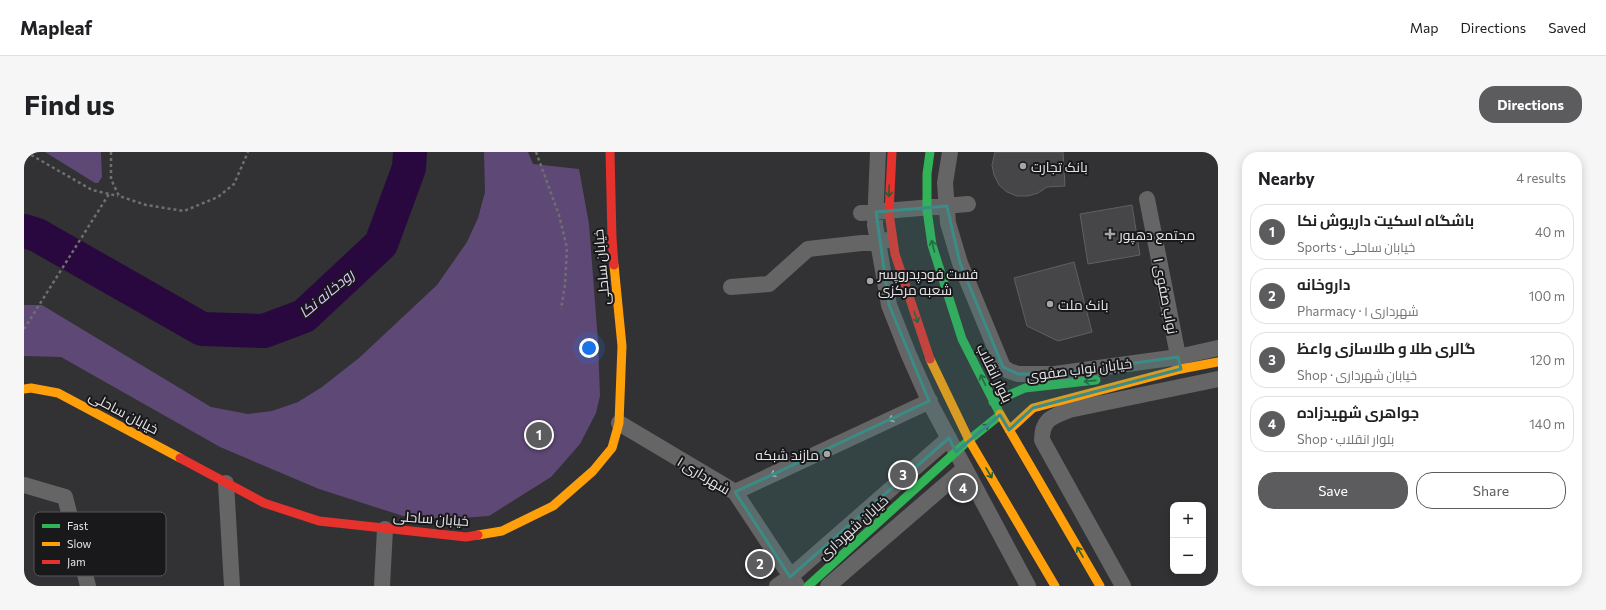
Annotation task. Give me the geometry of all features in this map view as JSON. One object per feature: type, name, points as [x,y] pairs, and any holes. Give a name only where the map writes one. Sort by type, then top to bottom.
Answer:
[{"type":"main road","name":"خیابان ساحلی","points":[[24,389],[31,388],[58,393],[264,503],[319,521],[385,530],[466,537],[502,531],[553,506],[593,471],[612,448],[619,424],[622,346],[612,238],[610,152]]},
{"type":"main road","points":[[892,152],[886,240],[895,254],[927,353],[969,440],[1055,586]]},
{"type":"main road","name":"بلوار انقلاب","points":[[930,152],[927,210],[932,245],[962,339],[1000,415],[1100,586]]},
{"type":"main road","name":"خیابان نواب صفوی","points":[[993,402],[1025,388],[1177,366],[1218,362]]},
{"type":"main road","name":"خیابان نواب صفوی","points":[[1009,430],[1033,408],[1177,366]]},
{"type":"main road","name":"خیابان شهرداری","points":[[808,586],[953,445],[969,440],[1000,415]]},
{"type":"street","points":[[878,152],[875,225],[886,240],[889,304],[908,353],[930,401],[1028,586]]},
{"type":"street","points":[[950,152],[945,183],[948,222],[960,263],[1003,367],[1018,374],[1055,374],[1177,366],[1218,348]]},
{"type":"street","name":"نواب صفوی ۱","points":[[1147,199],[1177,366]]},
{"type":"street","points":[[861,213],[968,204]]},
{"type":"street","points":[[731,286],[769,284],[808,249],[886,240]]},
{"type":"street","points":[[1123,586],[1042,440],[1042,430],[1047,421],[1054,416],[1069,410],[1218,379]]},
{"type":"street","points":[[735,492],[930,401]]},
{"type":"street","name":"شهرداری ۱","points":[[619,424],[735,492],[794,581]]},
{"type":"street","points":[[777,586],[794,581],[953,445]]},
{"type":"street","points":[[828,586],[965,468]]},
{"type":"street","points":[[226,483],[232,586]]},
{"type":"street","points":[[24,485],[65,497],[69,512]]},
{"type":"street","points":[[382,586],[385,530]]},
{"type":"street","points":[[85,576],[88,586]]},
{"type":"path","points":[[26,152],[92,190],[119,196],[146,205],[184,211],[218,197],[234,184],[248,152]]},
{"type":"path","points":[[111,152],[111,179],[119,196]]},
{"type":"path","points":[[536,152],[559,215],[567,248],[565,285],[561,309]]},
{"type":"path","points":[[24,328],[47,294],[109,194]]},
{"type":"highlighted area","points":[[947,206],[960,263],[1003,367],[1018,374],[1055,374],[1178,357],[1181,369],[1033,408],[1009,430],[1000,415],[956,452],[949,438],[790,577],[735,492],[929,401],[889,305],[876,212]]},
{"type":"shaded area","points":[[45,152],[101,152],[102,177],[98,183],[95,183]]},
{"type":"shaded area","points":[[484,152],[528,152],[533,164],[579,169],[589,224],[598,341],[600,396],[596,413],[580,444],[551,477],[489,516],[446,519],[403,516],[319,489],[220,447],[61,357],[24,356],[24,305],[42,305],[211,407],[248,414],[272,411],[298,402],[322,387],[359,358],[437,285],[467,242],[478,218],[485,192]]},
{"type":"building","points":[[995,152],[1063,152],[1065,186],[1047,187],[1038,193],[1028,196],[1017,196],[1007,192],[999,185],[994,175],[992,165]]},
{"type":"building","name":"مجتمع دهپور","points":[[1132,205],[1140,255],[1088,264],[1080,214]]},
{"type":"building","points":[[1074,262],[1092,332],[1058,341],[1027,326],[1014,278]]},
{"type":"waterway","name":"رودخانه نکا","points":[[24,231],[37,235],[202,329],[264,331],[304,316],[381,244],[409,168],[410,152]]},
{"type":"traffic: fast","points":[[930,152],[927,174],[927,210],[932,245],[962,339],[1000,414]]},
{"type":"traffic: fast","points":[[993,402],[1025,388],[1096,380]]},
{"type":"traffic: fast","points":[[969,440],[1000,415]]},
{"type":"traffic: fast","points":[[808,586],[969,440]]},
{"type":"traffic: slow","points":[[478,535],[502,531],[553,506],[593,471],[612,448],[619,423],[622,346],[614,265]]},
{"type":"traffic: slow","points":[[930,359],[969,440],[1055,586]]},
{"type":"traffic: slow","points":[[1009,430],[1033,408],[1181,369],[1218,362]]},
{"type":"traffic: slow","points":[[24,389],[31,388],[58,393],[180,458]]},
{"type":"traffic: slow","points":[[1000,414],[1100,586]]},
{"type":"traffic: jam","points":[[610,152],[614,265]]},
{"type":"traffic: jam","points":[[892,152],[889,213],[895,254],[930,359]]},
{"type":"traffic: jam","points":[[180,458],[264,503],[319,521],[466,537],[478,535]]},
{"type":"place","name":"بانک تجارت","points":[[1023,166]]},
{"type":"place","name":"مجتمع دهپور","points":[[1110,234]]},
{"type":"place","name":"فست فودپدروپسر شعبه مرکزی","points":[[870,281]]},
{"type":"place","name":"بانک ملت","points":[[1050,304]]},
{"type":"place","name":"باشگاه اسکیت داریوش نکا","points":[[539,435]]},
{"type":"place","name":"مازند شبکه","points":[[827,454]]},
{"type":"place","name":"گالری طلا و طلاسازی واعظ","points":[[903,475]]},
{"type":"place","name":"جواهری شهیدزاده","points":[[963,488]]},
{"type":"place","name":"داروخانه","points":[[760,564]]}]
